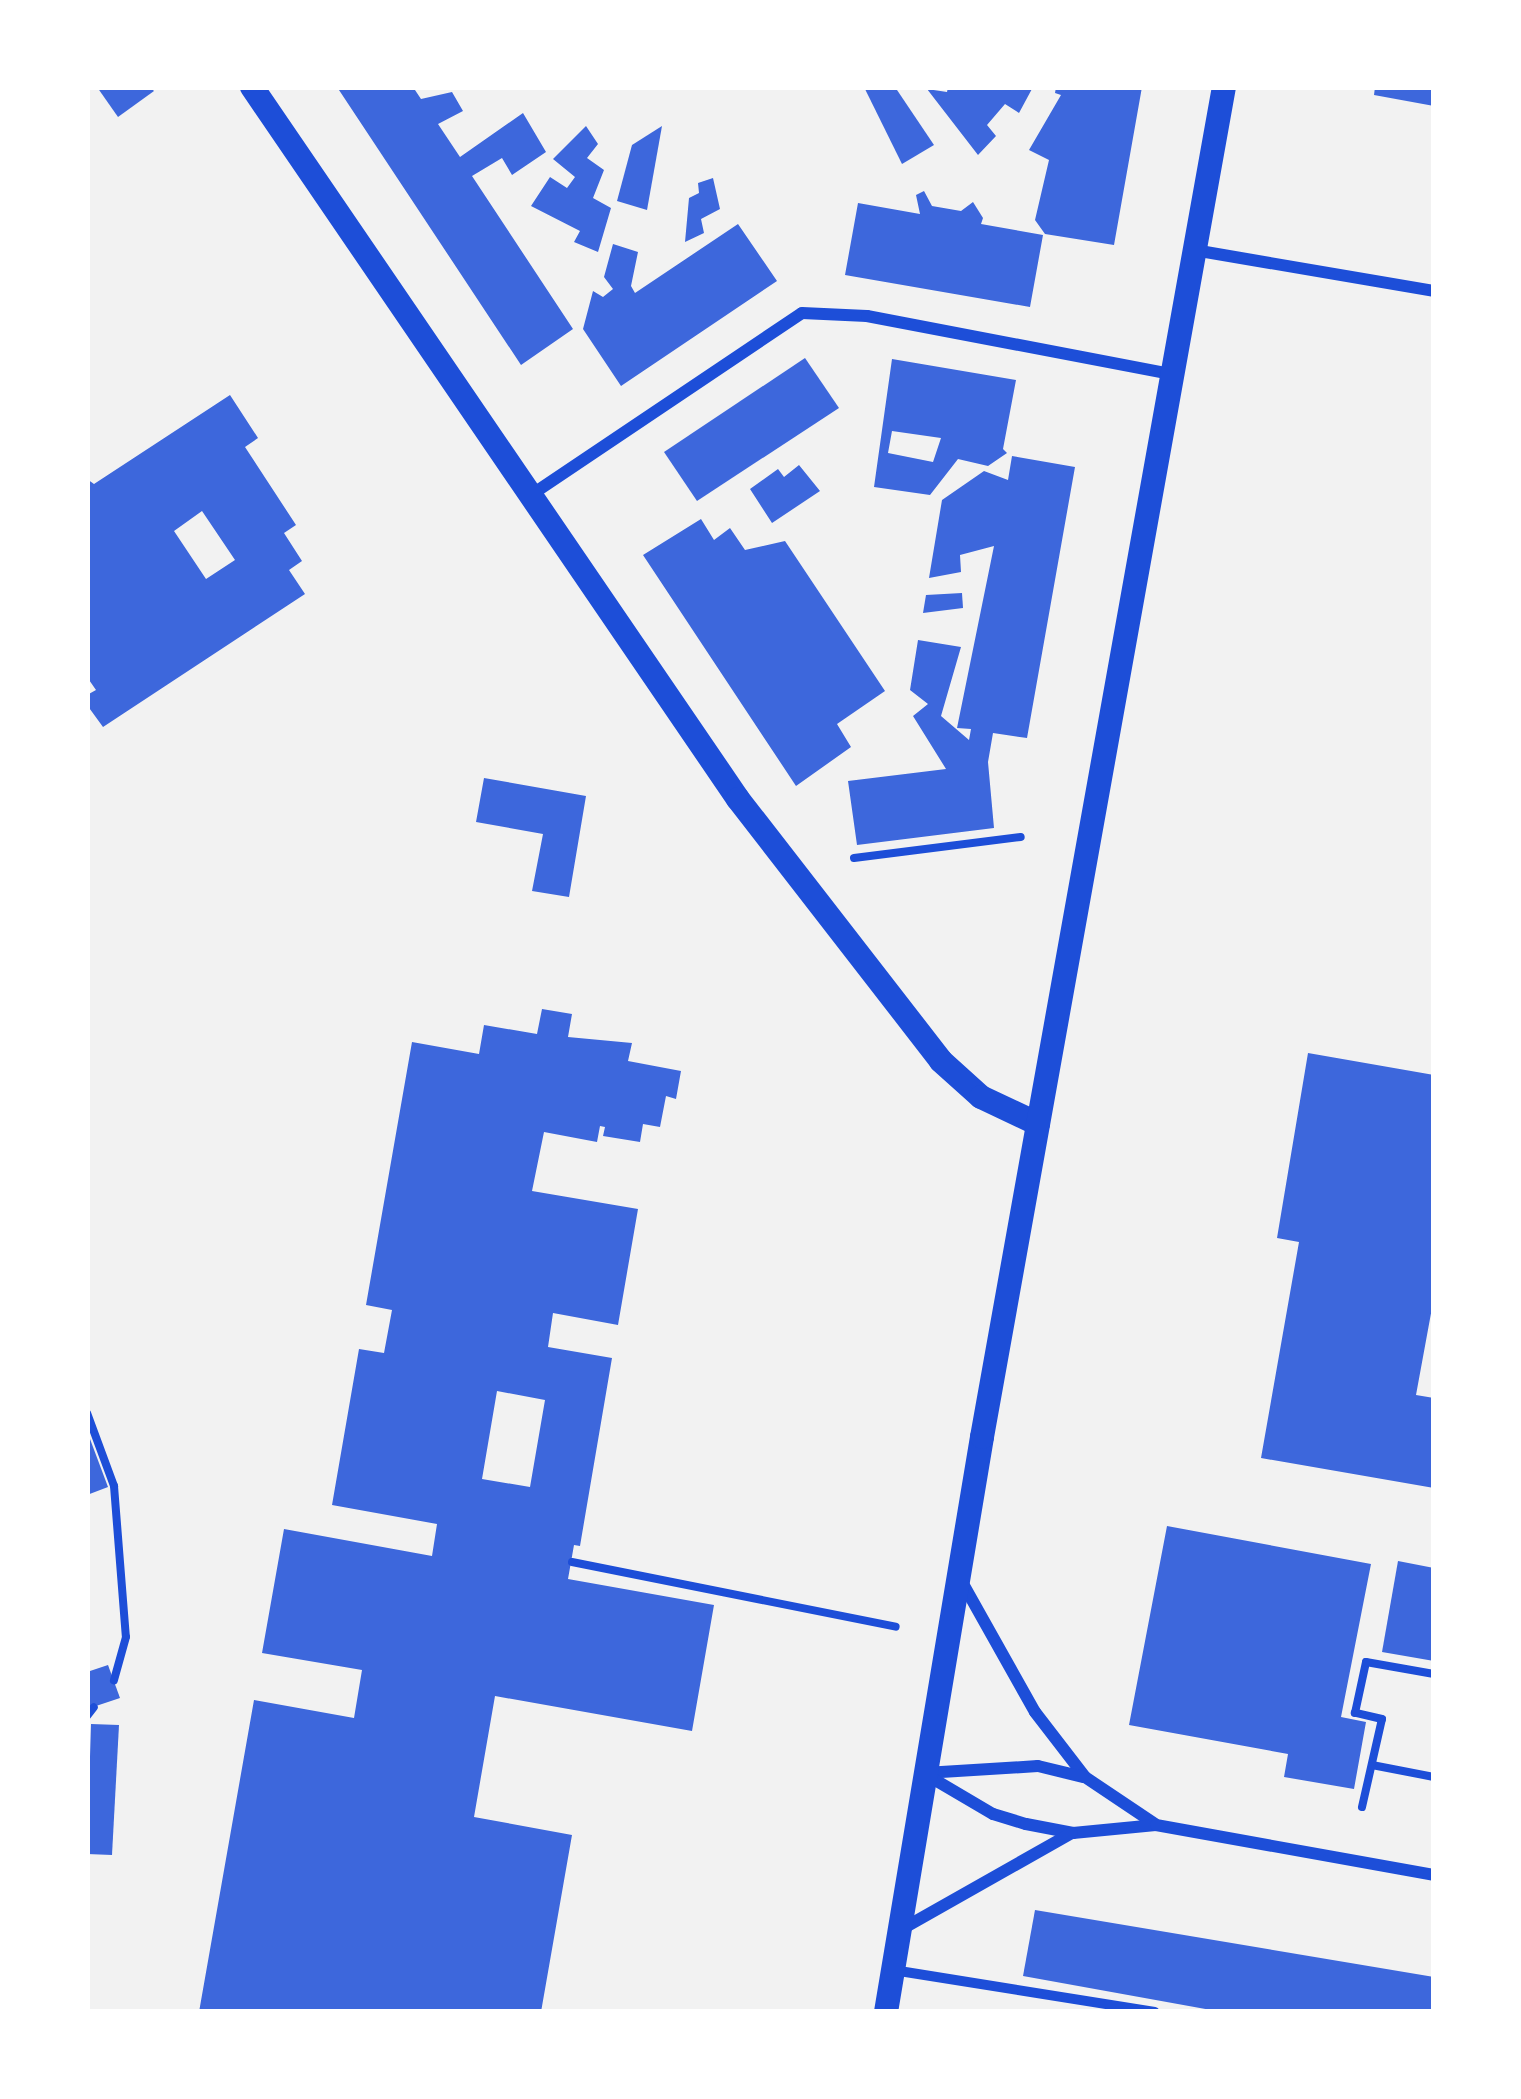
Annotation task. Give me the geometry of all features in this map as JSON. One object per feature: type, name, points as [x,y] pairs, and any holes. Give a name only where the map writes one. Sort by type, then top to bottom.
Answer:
[{"type":"main road","points":[[252,87],[738,799],[941,1060],[981,1097],[1038,1124]]},
{"type":"main road","points":[[886,2012],[958,1576],[1224,87]]},
{"type":"street","points":[[1194,250],[1434,291]]},
{"type":"street","points":[[531,495],[802,313],[867,316],[1173,375]]},
{"type":"street","points":[[958,1576],[1035,1712],[1084,1777],[1156,1825]]},
{"type":"street","points":[[924,1773],[1038,1766],[1084,1777]]},
{"type":"street","points":[[924,1773],[993,1814],[1073,1833],[1156,1825],[1434,1875]]},
{"type":"street","points":[[900,1930],[1073,1833]]},
{"type":"street","points":[[893,1970],[1155,2012]]},
{"type":"path","points":[[854,858],[1021,837]]},
{"type":"path","points":[[87,1413],[114,1486],[126,1636],[114,1681]]},
{"type":"path","points":[[572,1562],[896,1628]]},
{"type":"path","points":[[1362,1807],[1382,1719],[1355,1712],[1366,1662],[1434,1674]]},
{"type":"path","points":[[87,1716],[94,1707]]},
{"type":"path","points":[[1372,1765],[1434,1777]]},
{"type":"building","points":[[97,87],[150,87],[154,91],[118,117]]},
{"type":"building","points":[[337,87],[413,87],[421,99],[452,92],[463,111],[438,124],[460,157],[523,113],[546,152],[512,175],[502,158],[472,176],[573,329],[521,365]]},
{"type":"building","points":[[864,87],[895,87],[934,145],[902,164]]},
{"type":"building","points":[[948,87],[1033,87],[1019,113],[1005,104],[987,125],[996,136],[978,155],[927,89],[947,92]]},
{"type":"building","points":[[1056,87],[1142,87],[1114,245],[1045,234],[1035,220],[1049,160],[1029,150],[1061,95],[1055,93]]},
{"type":"building","points":[[1375,87],[1434,87],[1434,106],[1374,95]]},
{"type":"building","points":[[586,126],[598,144],[587,158],[604,170],[593,198],[611,208],[598,252],[574,242],[580,231],[531,206],[550,177],[567,188],[575,177],[553,159]]},
{"type":"building","points":[[662,126],[647,210],[617,201],[632,145]]},
{"type":"building","points":[[713,178],[720,209],[701,219],[704,233],[685,242],[689,198],[699,193],[698,183]]},
{"type":"building","points":[[924,191],[932,206],[961,211],[973,202],[983,218],[981,224],[1043,235],[1030,307],[845,275],[858,203],[920,214],[916,195]]},
{"type":"building","points":[[738,224],[777,281],[621,386],[583,329],[593,291],[603,297],[613,289],[604,277],[613,244],[638,252],[631,286],[635,293]]},
{"type":"building","points":[[805,358],[839,408],[697,501],[664,452]]},
{"type":"building","points":[[892,359],[1016,380],[1003,449],[1007,453],[988,466],[958,459],[930,495],[874,487]],"holes":[[[892,431],[941,438],[933,462],[888,453]]]},
{"type":"building","points":[[230,395],[258,438],[245,447],[296,525],[284,533],[302,561],[289,570],[305,594],[103,727],[87,705],[87,695],[96,690],[87,677],[87,479],[94,484]],"holes":[[[202,511],[235,560],[206,579],[174,531]]]},
{"type":"building","points":[[1012,456],[1075,467],[1027,738],[993,733],[988,762],[994,828],[857,845],[848,781],[946,769],[913,716],[928,704],[910,690],[918,640],[961,647],[941,716],[969,740],[971,729],[957,728],[994,546],[960,555],[961,572],[929,578],[942,500],[984,471],[1008,480]]},
{"type":"building","points":[[799,465],[820,491],[772,523],[750,489],[778,469],[784,477]]},
{"type":"building","points":[[701,519],[714,540],[730,528],[745,550],[785,541],[885,691],[837,724],[851,747],[796,786],[643,555]]},
{"type":"building","points":[[962,593],[963,608],[923,613],[926,595]]},
{"type":"building","points":[[484,778],[586,796],[569,897],[532,891],[543,834],[476,822]]},
{"type":"building","points":[[542,1009],[572,1014],[568,1037],[632,1043],[628,1061],[681,1071],[676,1099],[666,1096],[660,1127],[643,1124],[640,1142],[603,1136],[605,1127],[600,1126],[597,1142],[544,1132],[532,1191],[638,1209],[618,1325],[553,1313],[548,1347],[612,1358],[580,1546],[574,1545],[568,1579],[714,1605],[692,1731],[495,1696],[474,1817],[572,1835],[541,2012],[199,2012],[254,1700],[354,1718],[362,1670],[262,1653],[284,1529],[432,1556],[437,1524],[332,1505],[359,1349],[384,1353],[392,1310],[366,1305],[412,1042],[479,1054],[484,1025],[537,1034]],"holes":[[[497,1391],[545,1400],[530,1487],[482,1479]]]},
{"type":"building","points":[[1308,1053],[1434,1075],[1434,1297],[1416,1395],[1434,1398],[1434,1488],[1261,1458],[1299,1242],[1277,1238]]},
{"type":"building","points":[[87,1431],[108,1487],[87,1495]]},
{"type":"building","points":[[1167,1526],[1371,1564],[1341,1717],[1366,1722],[1354,1789],[1284,1777],[1288,1754],[1129,1725]]},
{"type":"building","points":[[1398,1561],[1434,1568],[1434,1661],[1382,1652]]},
{"type":"building","points":[[108,1665],[120,1698],[87,1709],[87,1672]]},
{"type":"building","points":[[91,1724],[119,1725],[112,1855],[87,1854]]},
{"type":"building","points":[[1035,1910],[1434,1977],[1434,2012],[1222,2012],[1023,1976]]}]
